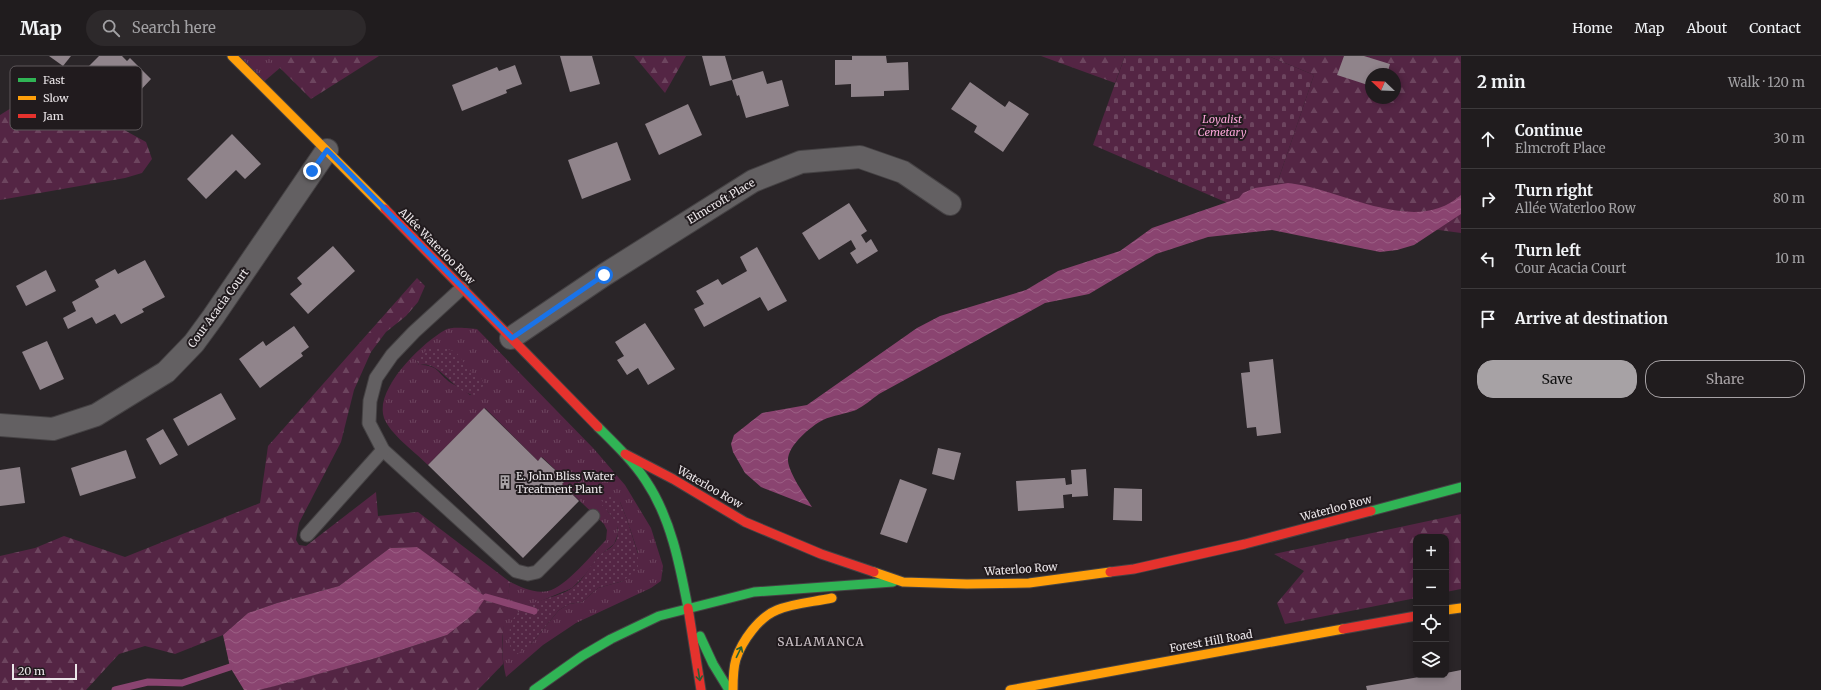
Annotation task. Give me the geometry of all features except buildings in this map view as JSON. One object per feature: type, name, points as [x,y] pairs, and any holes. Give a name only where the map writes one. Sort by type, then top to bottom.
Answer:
[{"type":"main road","name":"Allée Waterloo Row","points":[[232,56],[327,150],[625,454]]},
{"type":"main road","name":"Waterloo Row","points":[[625,454],[673,479],[745,522],[821,554],[904,582],[967,584],[1029,583],[1134,569],[1245,544],[1461,487]]},
{"type":"main road","points":[[625,454],[651,489],[669,528],[688,609],[701,690]]},
{"type":"main road","points":[[534,690],[582,656],[611,639],[659,616],[754,592],[904,582]]},
{"type":"main road","points":[[733,690],[736,658],[742,646],[762,621],[776,610],[904,582]]},
{"type":"main road","points":[[1449,610],[1461,608]]},
{"type":"main road","points":[[688,609],[713,664],[729,690]]},
{"type":"main road","name":"Forest Hill Road","points":[[1010,690],[1413,617]]},
{"type":"street","name":"Cour Acacia Court","points":[[0,425],[53,429],[82,420],[96,415],[166,372],[194,344],[218,311],[327,150]]},
{"type":"street","name":"Elmcroft Place","points":[[512,338],[604,275],[753,181],[801,162],[860,156],[903,172],[950,204]]},
{"type":"lane","points":[[462,288],[414,332],[392,355],[376,378],[370,401],[369,423],[383,450],[516,571],[528,574],[537,572],[593,516]]},
{"type":"lane","points":[[307,535],[383,450]]},
{"type":"green space","points":[[232,56],[294,56],[260,85]]},
{"type":"green space","points":[[268,56],[379,56],[311,99]]},
{"type":"green space","points":[[634,56],[686,56],[665,93]]},
{"type":"green space","points":[[1041,56],[1125,56],[1115,83]]},
{"type":"green space","name":"Loyalist Cemetary","points":[[1125,56],[1268,56],[1314,75],[1265,219],[1093,145]]},
{"type":"green space","points":[[1268,56],[1461,56],[1461,233],[1300,211],[1265,219],[1314,75]]},
{"type":"green space","points":[[10,109],[10,130],[124,130],[146,142],[152,159],[142,173],[125,178],[0,200],[0,115]]},
{"type":"green space","points":[[417,278],[425,286],[418,302],[406,316],[386,332],[371,352],[354,390],[341,442],[299,523],[296,540],[299,545],[306,546],[376,492],[378,516],[418,512],[510,582],[502,640],[503,664],[478,690],[259,690],[376,658],[447,635],[417,547],[390,548],[339,586],[277,603],[248,613],[223,635],[175,654],[145,646],[119,654],[86,690],[0,690],[0,556],[35,548],[64,536],[125,557],[260,503],[268,446]]},
{"type":"green space","points":[[447,329],[477,329],[594,449],[625,485],[651,528],[663,566],[661,581],[651,588],[576,623],[543,645],[506,677],[502,641],[510,582],[528,590],[538,592],[548,591],[555,588],[571,577],[606,540],[607,530],[604,524],[562,484],[566,480],[542,457],[538,461],[485,408],[428,465],[397,437],[387,424],[384,418],[383,406],[386,394],[402,368],[435,336]],"holes":[[[416,360],[484,384],[470,395],[451,383],[434,368],[426,365],[419,365]],[[620,502],[638,553],[623,581],[598,588],[582,602],[569,604],[559,610],[531,644],[531,605],[572,588],[585,575],[598,557],[614,544],[618,534],[617,523],[602,504]]]},
{"type":"green space","points":[[442,347],[456,352],[472,373],[480,376],[484,384],[478,395],[471,394],[457,387],[434,367],[419,365],[416,360],[428,349]]},
{"type":"green space","points":[[611,496],[620,502],[627,519],[638,554],[638,568],[623,581],[598,588],[582,602],[569,604],[559,610],[531,644],[516,655],[511,652],[509,637],[510,627],[517,614],[529,605],[559,595],[572,588],[583,577],[598,557],[614,544],[618,533],[617,527],[612,517],[601,504],[604,499]]},
{"type":"green space","points":[[1461,514],[1461,589],[1449,591],[1449,534],[1413,534],[1413,599],[1285,624],[1277,603],[1304,571],[1274,554]]},
{"type":"water","points":[[1288,183],[1308,187],[1377,207],[1400,211],[1422,212],[1442,207],[1461,195],[1461,214],[1414,245],[1397,250],[1380,252],[1272,230],[1208,237],[1156,254],[1089,294],[1045,303],[879,394],[856,410],[827,418],[806,432],[791,449],[788,461],[794,478],[812,507],[761,487],[745,473],[733,452],[731,444],[734,435],[762,413],[807,405],[917,328],[940,316],[1026,290],[1058,271],[1120,251],[1152,228],[1239,198],[1243,193],[1255,188]]},
{"type":"water","points":[[417,547],[486,597],[475,613],[447,635],[376,658],[275,686],[259,690],[244,690],[230,667],[223,635],[248,613],[277,603],[339,586],[390,548]]},
{"type":"waterway","points":[[486,597],[534,611]]},
{"type":"waterway","points":[[115,690],[148,682],[182,683],[230,667]]},
{"type":"traffic: fast","points":[[598,427],[624,453],[655,495],[668,526],[678,559],[688,608]]},
{"type":"traffic: fast","points":[[1371,511],[1461,487]]},
{"type":"traffic: fast","points":[[534,690],[582,656],[611,639],[659,616],[754,592],[893,582]]},
{"type":"traffic: fast","points":[[700,636],[713,664],[729,690]]},
{"type":"traffic: slow","points":[[232,56],[385,209]]},
{"type":"traffic: slow","points":[[874,572],[903,582],[967,584],[1029,583],[1110,572]]},
{"type":"traffic: slow","points":[[733,690],[734,667],[742,645],[752,630],[764,618],[777,610],[797,604],[832,598]]},
{"type":"traffic: slow","points":[[1449,610],[1461,608]]},
{"type":"traffic: slow","points":[[1010,690],[1343,629]]},
{"type":"traffic: jam","points":[[385,209],[598,427]]},
{"type":"traffic: jam","points":[[625,454],[673,479],[745,522],[821,554],[874,572]]},
{"type":"traffic: jam","points":[[1110,572],[1134,569],[1245,544],[1371,511]]},
{"type":"traffic: jam","points":[[688,608],[701,690]]},
{"type":"traffic: jam","points":[[1343,629],[1413,617]]},
{"type":"place","name":"E. John Bliss Water Treatment Plant","points":[[505,482]]},
{"type":"district","name":"SALAMANCA","points":[[821,642]]},
{"type":"route","points":[[312,171],[327,150],[512,338],[532,322],[604,275]]}]
